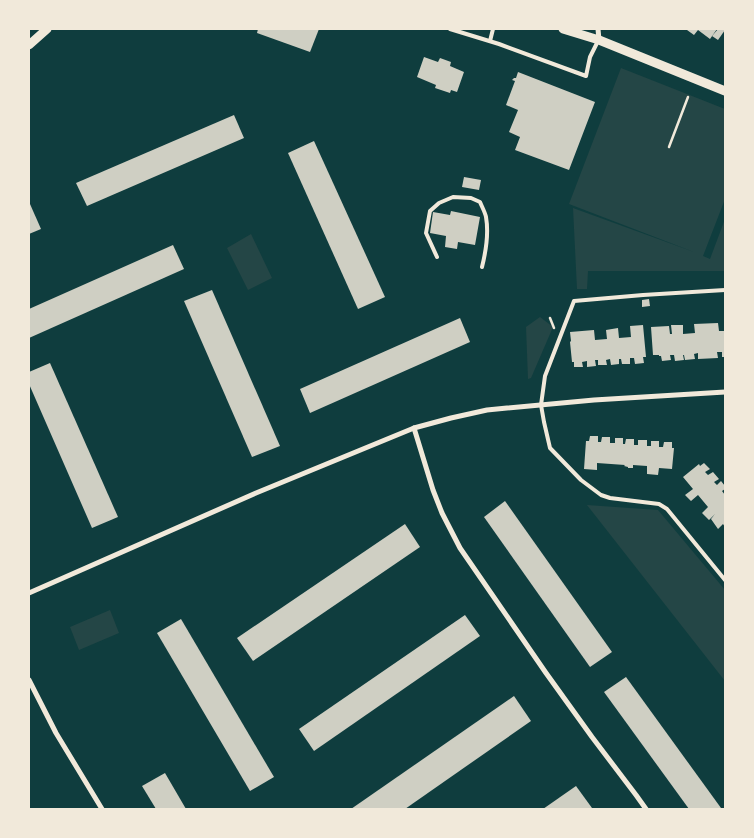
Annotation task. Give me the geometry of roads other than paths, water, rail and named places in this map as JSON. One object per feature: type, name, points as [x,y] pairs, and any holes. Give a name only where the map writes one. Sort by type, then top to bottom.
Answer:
[{"type":"street","points":[[29,45],[47,29]]},
{"type":"street","points":[[564,29],[599,40],[725,91]]},
{"type":"street","points":[[598,29],[599,40]]},
{"type":"street","points":[[29,593],[256,493],[414,428],[487,410],[594,400],[725,392]]},
{"type":"street","points":[[414,428],[433,490],[442,513],[460,548],[592,737],[646,809]]},
{"type":"street","points":[[29,680],[56,733],[102,809]]},
{"type":"lane","points":[[451,29],[586,76],[590,57],[599,40]]},
{"type":"lane","points":[[490,41],[493,29]]},
{"type":"lane","points":[[437,257],[426,233],[430,211],[439,203],[453,197],[471,198],[480,202],[486,216],[487,239],[482,267]]},
{"type":"lane","points":[[725,290],[574,301],[545,376],[541,405],[550,448],[581,480],[601,495],[610,498],[659,504],[667,509],[725,580]]}]
